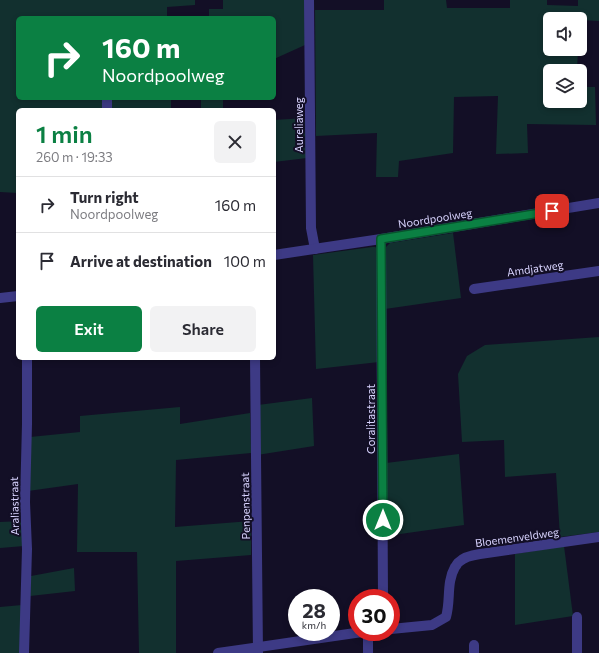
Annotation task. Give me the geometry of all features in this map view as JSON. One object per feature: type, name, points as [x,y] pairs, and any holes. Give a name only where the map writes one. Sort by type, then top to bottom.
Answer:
[{"type":"street","name":"Aureliaweg","points":[[310,0],[311,228],[315,249]]},
{"type":"street","name":"Noordpoolweg","points":[[276,255],[599,203]]},
{"type":"street","name":"Coralitastraat","points":[[381,239],[383,589]]},
{"type":"street","name":"Amdjatweg","points":[[474,289],[599,271]]},
{"type":"street","points":[[0,298],[16,296]]},
{"type":"street","name":"Araliastraat","points":[[24,653],[27,549],[25,502],[27,360]]},
{"type":"street","name":"Penpenstraat","points":[[255,360],[258,650]]},
{"type":"street","name":"Bloemenveldweg","points":[[400,628],[432,625],[446,617],[448,610],[449,580],[459,562],[469,556],[599,537]]},
{"type":"street","points":[[577,617],[577,653]]},
{"type":"street","points":[[218,653],[258,650],[348,634]]},
{"type":"street","points":[[368,641],[368,653]]},
{"type":"green space","points":[[0,0],[195,0],[195,5],[167,7],[167,16],[16,16],[16,100],[102,100],[102,108],[16,108],[16,193],[0,192]]},
{"type":"green space","points":[[223,0],[305,0],[305,45],[276,58],[276,16],[209,16],[209,9],[223,9]]},
{"type":"green space","points":[[384,0],[446,0],[447,8],[510,8],[510,0],[547,0],[547,5],[578,6],[578,0],[599,0],[599,21],[587,20],[587,12],[543,12],[543,56],[578,56],[577,64],[543,64],[543,108],[587,108],[587,87],[595,87],[596,125],[527,124],[528,153],[496,154],[498,96],[454,97],[453,153],[399,161],[398,177],[376,177],[377,133],[316,136],[315,10],[384,10]]},
{"type":"green space","points":[[112,100],[171,100],[171,108],[112,108]]},
{"type":"green space","points":[[201,100],[223,100],[223,108],[201,108]]},
{"type":"green space","points":[[306,118],[307,158],[276,162],[276,120]]},
{"type":"green space","points":[[453,233],[461,298],[385,309],[386,247],[390,243]]},
{"type":"green space","points":[[372,247],[377,248],[379,362],[316,369],[313,255]]},
{"type":"green space","points":[[599,337],[599,532],[560,537],[556,473],[505,477],[504,440],[462,442],[458,374],[467,356],[485,345]]},
{"type":"green space","points":[[312,398],[314,446],[257,455],[258,405]]},
{"type":"green space","points":[[180,407],[180,424],[250,413],[251,453],[176,460],[175,527],[251,521],[251,555],[176,561],[176,653],[139,653],[137,552],[77,552],[78,484],[28,491],[30,437],[80,432],[80,416]]},
{"type":"green space","points":[[459,454],[464,525],[386,536],[386,463]]},
{"type":"green space","points":[[23,521],[24,546],[0,548],[0,522]]},
{"type":"green space","points":[[564,546],[573,616],[515,625],[515,554]]},
{"type":"green space","points":[[74,568],[75,591],[30,596],[31,576]]},
{"type":"green space","points":[[22,605],[20,653],[0,653],[0,607]]},
{"type":"route","points":[[383,520],[381,239],[552,211]]}]
